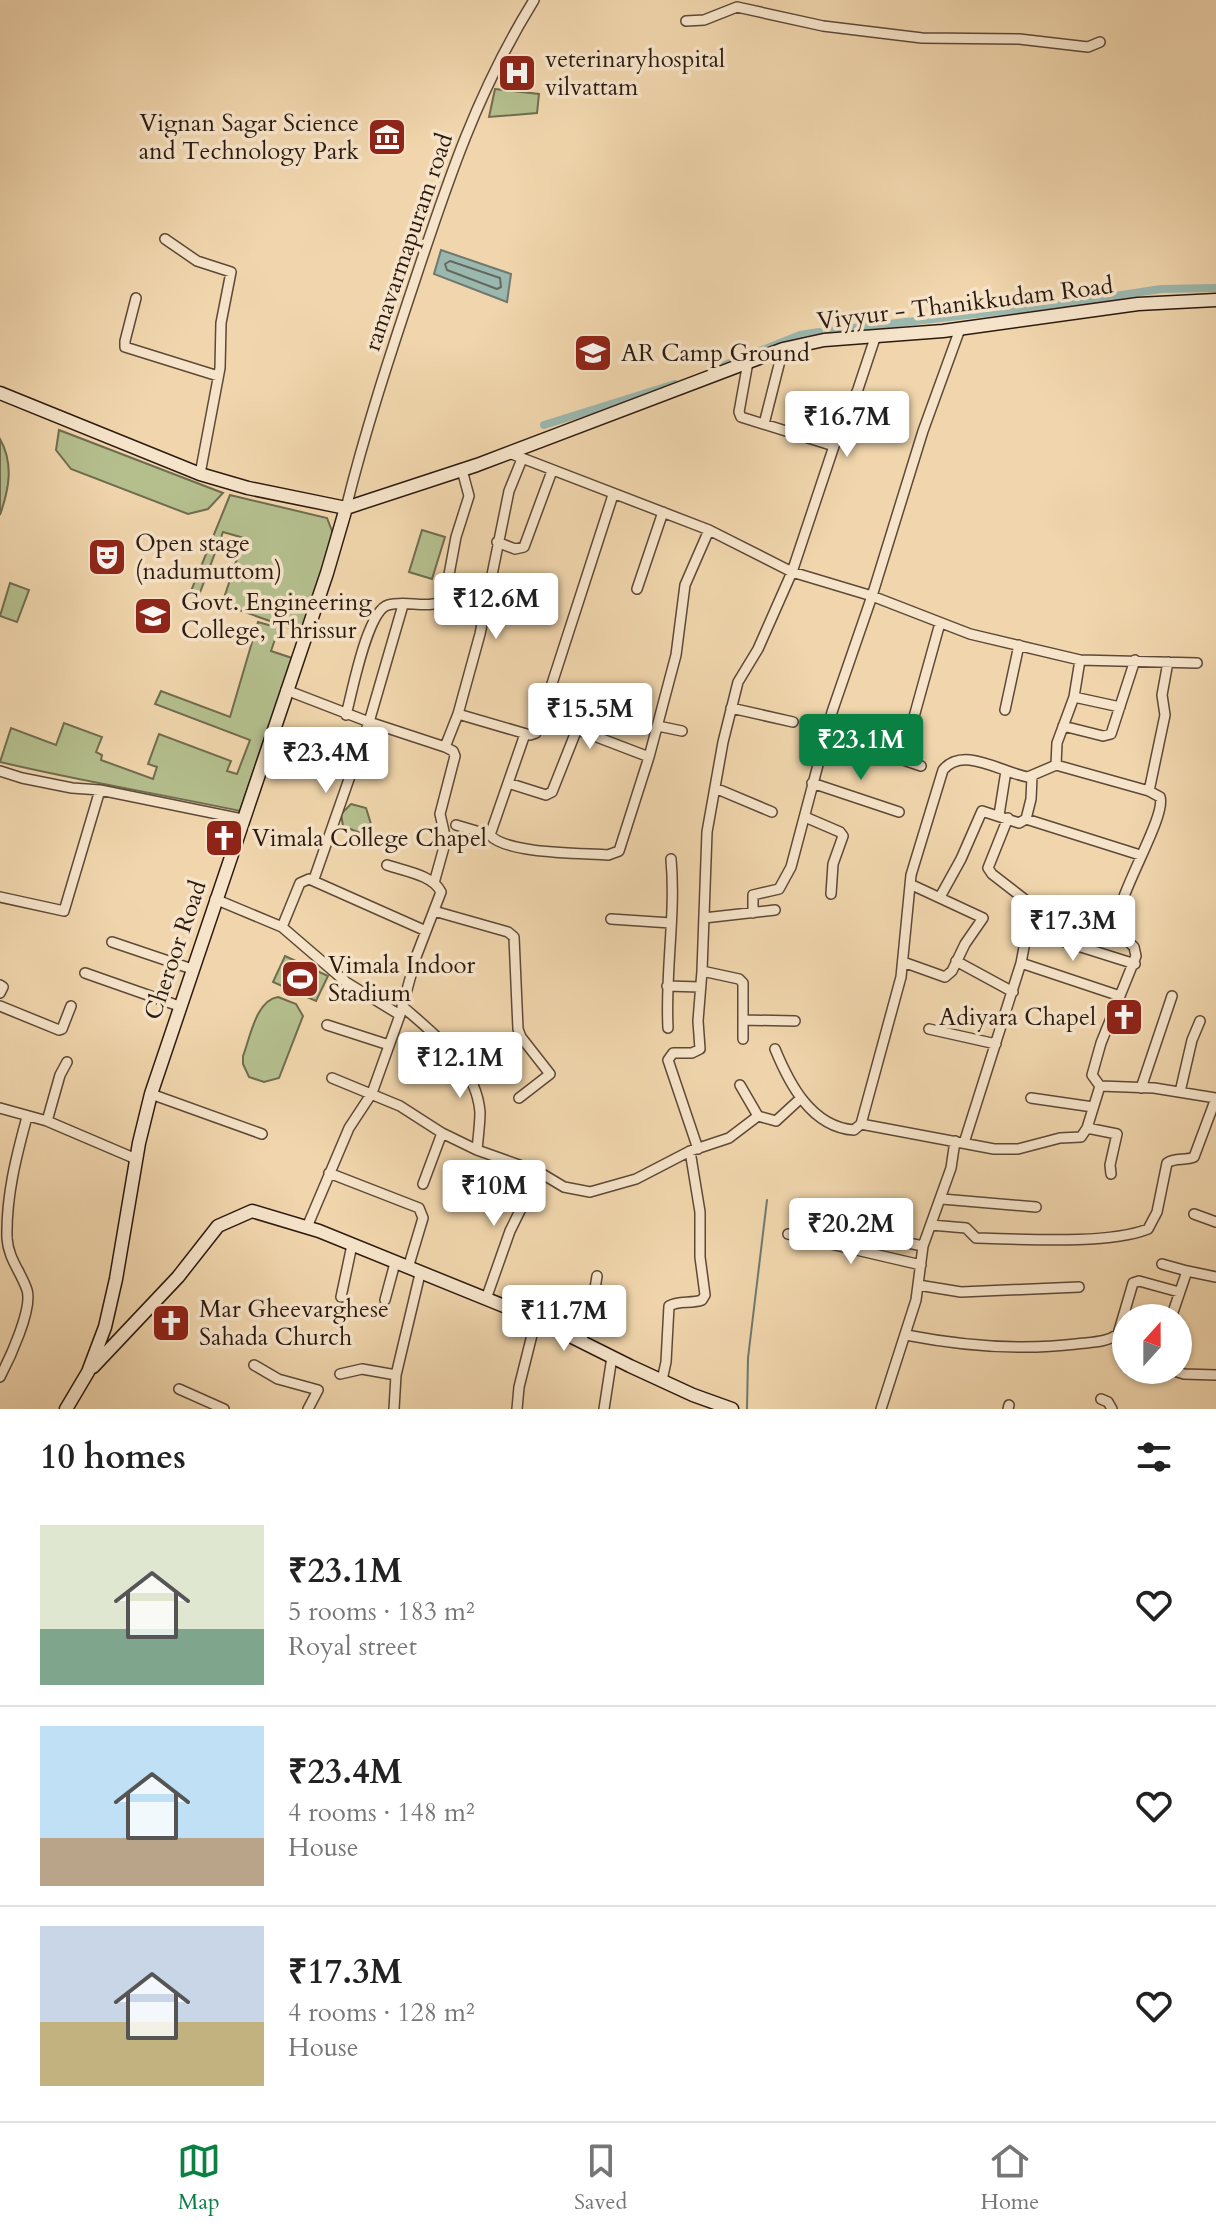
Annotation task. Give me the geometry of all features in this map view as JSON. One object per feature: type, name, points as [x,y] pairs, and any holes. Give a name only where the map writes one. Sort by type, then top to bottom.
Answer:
[{"type":"main road","name":"Viyyur - Thanikkudam Road","points":[[0,393],[200,474],[248,488],[346,508],[509,453],[783,349],[824,340],[960,329],[1138,304],[1216,300]]},
{"type":"main road","name":"Cheroor Road","points":[[66,1409],[88,1372],[101,1340],[151,1094],[327,573],[346,508]]},
{"type":"main road","points":[[88,1372],[178,1277],[218,1226],[252,1211],[307,1227],[536,1319],[709,1405],[732,1409]]},
{"type":"street","name":"ramavarmapuram road","points":[[346,508],[387,364],[456,154],[498,59],[534,0]]},
{"type":"street","points":[[686,21],[704,20],[737,7],[823,26],[922,38],[1019,39],[1088,47],[1100,42]]},
{"type":"street","points":[[165,239],[197,261],[231,272],[221,323],[218,376],[200,474]]},
{"type":"street","points":[[136,298],[125,347],[218,376]]},
{"type":"street","points":[[753,913],[753,895],[779,889],[791,867],[826,734],[923,431],[960,329]]},
{"type":"street","points":[[662,1380],[669,1306],[674,1302],[702,1300],[705,1295],[694,1150],[668,1060],[673,1053],[692,1053],[700,1049],[698,1021],[707,832],[731,708],[738,682],[758,649],[792,572],[834,446],[875,338]]},
{"type":"street","points":[[764,424],[783,349]]},
{"type":"street","points":[[748,362],[739,415],[834,446]]},
{"type":"street","points":[[509,453],[709,530],[792,572],[872,596],[970,634],[1080,660],[1197,663]]},
{"type":"street","points":[[445,747],[458,714],[480,634],[509,491],[522,459]]},
{"type":"street","points":[[346,715],[373,622],[386,606],[440,604],[444,601],[456,537],[469,496],[462,470]]},
{"type":"street","points":[[497,542],[515,549],[524,547],[552,471]]},
{"type":"street","points":[[458,714],[525,734],[536,733],[613,495]]},
{"type":"street","points":[[637,589],[663,512]]},
{"type":"street","points":[[456,825],[490,835],[493,840],[525,848],[608,855],[620,848],[658,726],[676,655],[685,585],[709,530]]},
{"type":"street","points":[[314,879],[369,722],[403,605]]},
{"type":"street","points":[[902,760],[940,623]]},
{"type":"street","points":[[1005,710],[1019,645]]},
{"type":"street","points":[[1056,765],[1057,743],[1074,697],[1080,660]]},
{"type":"street","points":[[1063,726],[1108,735],[1135,660]]},
{"type":"street","points":[[1149,791],[1165,715],[1162,695],[1168,662]]},
{"type":"street","points":[[286,690],[346,715],[453,751],[455,756],[440,814],[446,840],[434,883]]},
{"type":"street","points":[[1074,697],[1120,707]]},
{"type":"street","points":[[731,708],[793,722]]},
{"type":"street","points":[[542,716],[649,757]]},
{"type":"street","points":[[658,726],[682,731]]},
{"type":"street","points":[[508,783],[546,795],[552,792],[577,729]]},
{"type":"street","points":[[490,835],[525,734]]},
{"type":"street","points":[[826,734],[921,766]]},
{"type":"street","points":[[775,1049],[785,1073],[801,1098],[817,1115],[843,1130],[854,1130],[861,1124],[897,997],[911,875],[943,770],[950,763],[960,760],[980,762],[1032,777],[1056,765],[1149,791],[1160,797],[1162,806],[1140,855],[1116,924],[1116,930],[1134,947],[1135,964],[1120,996],[1092,1075],[1100,1086]]},
{"type":"street","points":[[0,771],[242,819]]},
{"type":"street","points":[[881,1409],[906,1335],[918,1285],[923,1246],[1013,992],[1032,912],[1031,903],[988,868],[1004,817],[1006,771]]},
{"type":"street","points":[[940,897],[961,859],[981,812],[987,810],[1019,823],[1026,819],[1032,777]]},
{"type":"street","points":[[812,783],[899,812]]},
{"type":"street","points":[[715,788],[772,812]]},
{"type":"street","points":[[0,897],[64,911],[100,790]]},
{"type":"street","points":[[805,817],[843,836],[833,864],[831,894]]},
{"type":"street","points":[[1026,819],[1140,855]]},
{"type":"street","points":[[668,1028],[667,986],[673,886],[671,859]]},
{"type":"street","points":[[307,1227],[349,1128],[372,1093],[441,892],[434,883],[387,865]]},
{"type":"street","points":[[282,927],[302,880],[314,879],[426,931]]},
{"type":"street","points":[[903,962],[942,978],[952,971],[983,918],[912,885]]},
{"type":"street","points":[[215,899],[282,927],[346,982],[401,1010],[462,1064],[473,1084],[480,1111],[477,1150]]},
{"type":"street","points":[[704,918],[775,910]]},
{"type":"street","points":[[434,911],[508,932],[514,937],[518,1029],[550,1074],[519,1098]]},
{"type":"street","points":[[611,919],[671,923]]},
{"type":"street","points":[[1027,930],[1135,964]]},
{"type":"street","points":[[112,942],[192,969]]},
{"type":"street","points":[[956,961],[1013,992]]},
{"type":"street","points":[[1021,963],[1120,996]]},
{"type":"street","points":[[702,971],[739,979],[743,983],[743,1039]]},
{"type":"street","points":[[85,973],[179,1006]]},
{"type":"street","points":[[0,985],[3,987],[0,993]]},
{"type":"street","points":[[667,986],[700,987]]},
{"type":"street","points":[[1141,1088],[1172,996]]},
{"type":"street","points":[[0,1006],[59,1030],[71,1006]]},
{"type":"street","points":[[743,1020],[795,1021]]},
{"type":"street","points":[[1180,1092],[1192,1040],[1200,1021]]},
{"type":"street","points":[[327,1025],[389,1045]]},
{"type":"street","points":[[929,1029],[996,1044]]},
{"type":"street","points":[[47,1121],[60,1075],[67,1062]]},
{"type":"street","points":[[332,1078],[400,1106],[442,1133],[477,1150],[539,1172],[564,1187],[590,1192],[653,1172],[694,1150],[729,1138],[758,1116]]},
{"type":"street","points":[[740,1085],[758,1116],[776,1121],[801,1098]]},
{"type":"street","points":[[861,1124],[994,1149],[1018,1149],[1060,1138],[1081,1137],[1087,1128],[1100,1086]]},
{"type":"street","points":[[931,1225],[966,1228],[976,1238],[1076,1239],[1137,1233],[1148,1229],[1157,1212],[1167,1163],[1172,1159],[1188,1160],[1194,1157],[1216,1098],[1100,1086]]},
{"type":"street","points":[[151,1094],[262,1134]]},
{"type":"street","points":[[1031,1098],[1093,1107]]},
{"type":"street","points":[[0,1108],[47,1121],[136,1159]]},
{"type":"street","points":[[0,1377],[20,1329],[28,1297],[8,1250],[7,1236],[13,1166],[27,1117]]},
{"type":"street","points":[[1087,1128],[1117,1134],[1111,1174]]},
{"type":"street","points":[[423,1184],[442,1133]]},
{"type":"street","points":[[486,1299],[510,1231],[539,1172]]},
{"type":"street","points":[[329,1173],[419,1208],[423,1218],[408,1268]]},
{"type":"street","points":[[942,1199],[1036,1207]]},
{"type":"street","points":[[1194,1214],[1216,1222]]},
{"type":"street","points":[[788,1234],[921,1265]]},
{"type":"street","points":[[868,1235],[923,1246]]},
{"type":"street","points":[[341,1297],[352,1245]]},
{"type":"street","points":[[385,1300],[395,1263]]},
{"type":"street","points":[[1162,1264],[1216,1277]]},
{"type":"street","points":[[1175,1304],[1187,1271]]},
{"type":"street","points":[[394,1409],[396,1375],[420,1274]]},
{"type":"street","points":[[581,1342],[597,1276]]},
{"type":"street","points":[[906,1335],[959,1345],[1004,1348],[1104,1341],[1118,1334],[1133,1283],[1139,1281],[1179,1292]]},
{"type":"street","points":[[918,1285],[961,1292],[1079,1287]]},
{"type":"street","points":[[517,1409],[519,1387],[536,1319]]},
{"type":"street","points":[[604,1409],[612,1357]]},
{"type":"street","points":[[254,1365],[278,1379],[318,1390],[308,1409]]},
{"type":"street","points":[[340,1374],[362,1369],[396,1375]]},
{"type":"street","points":[[1192,1374],[1216,1375]]},
{"type":"street","points":[[179,1389],[224,1409]]},
{"type":"street","points":[[1101,1399],[1108,1402],[1112,1409]]},
{"type":"green space","points":[[495,89],[539,94],[537,113],[489,117]]},
{"type":"green space","points":[[59,430],[223,493],[208,509],[188,514],[71,469],[56,450]]},
{"type":"green space","points":[[0,439],[7,458],[9,477],[0,515]]},
{"type":"green space","points":[[230,495],[327,518],[334,536],[301,632],[222,604],[244,538],[223,532],[199,595],[191,591]]},
{"type":"green space","points":[[422,530],[445,537],[432,579],[409,572]]},
{"type":"green space","points":[[10,583],[29,590],[17,622],[0,616]]},
{"type":"green space","points":[[258,622],[279,628],[271,651],[292,658],[240,811],[0,762],[11,728],[56,745],[64,723],[102,737],[96,752],[102,755],[101,760],[153,779],[157,767],[148,764],[159,734],[231,761],[227,771],[237,774],[250,740],[155,704],[161,691],[230,717]]},
{"type":"green space","points":[[351,804],[366,808],[371,824],[360,833],[343,826],[341,814]]},
{"type":"green space","name":"Vimala Indoor Stadium","points":[[285,956],[328,976],[316,1001],[273,982]]},
{"type":"green space","points":[[278,997],[296,1004],[303,1016],[279,1078],[264,1082],[249,1077],[243,1056],[259,1012],[270,1000]]},
{"type":"water","points":[[441,250],[511,274],[507,302],[434,274]]},
{"type":"waterway","points":[[1076,302],[1161,289],[1216,288]]},
{"type":"waterway","points":[[1034,308],[1069,303]]},
{"type":"waterway","points":[[828,331],[1028,308]]},
{"type":"waterway","points":[[725,365],[800,335],[819,332]]},
{"type":"waterway","points":[[544,425],[675,384]]},
{"type":"waterway","points":[[747,1409],[748,1358],[767,1200]]},
{"type":"place","name":"veterinaryhospital vilvattam","points":[[517,73]]},
{"type":"place","name":"Vignan Sagar Science and Technology Park","points":[[387,137]]},
{"type":"place","name":"AR Camp Ground","points":[[593,353]]},
{"type":"place","name":"Open stage (nadumuttom)","points":[[107,557]]},
{"type":"place","name":"Govt. Engineering College, Thrissur","points":[[153,616]]},
{"type":"place","name":"Vimala College Chapel","points":[[224,838]]},
{"type":"place","name":"Vimala Indoor Stadium","points":[[300,979]]},
{"type":"place","name":"Adiyara Chapel","points":[[1124,1017]]},
{"type":"place","name":"Mar Gheevarghese Sahada Church","points":[[171,1323]]}]
